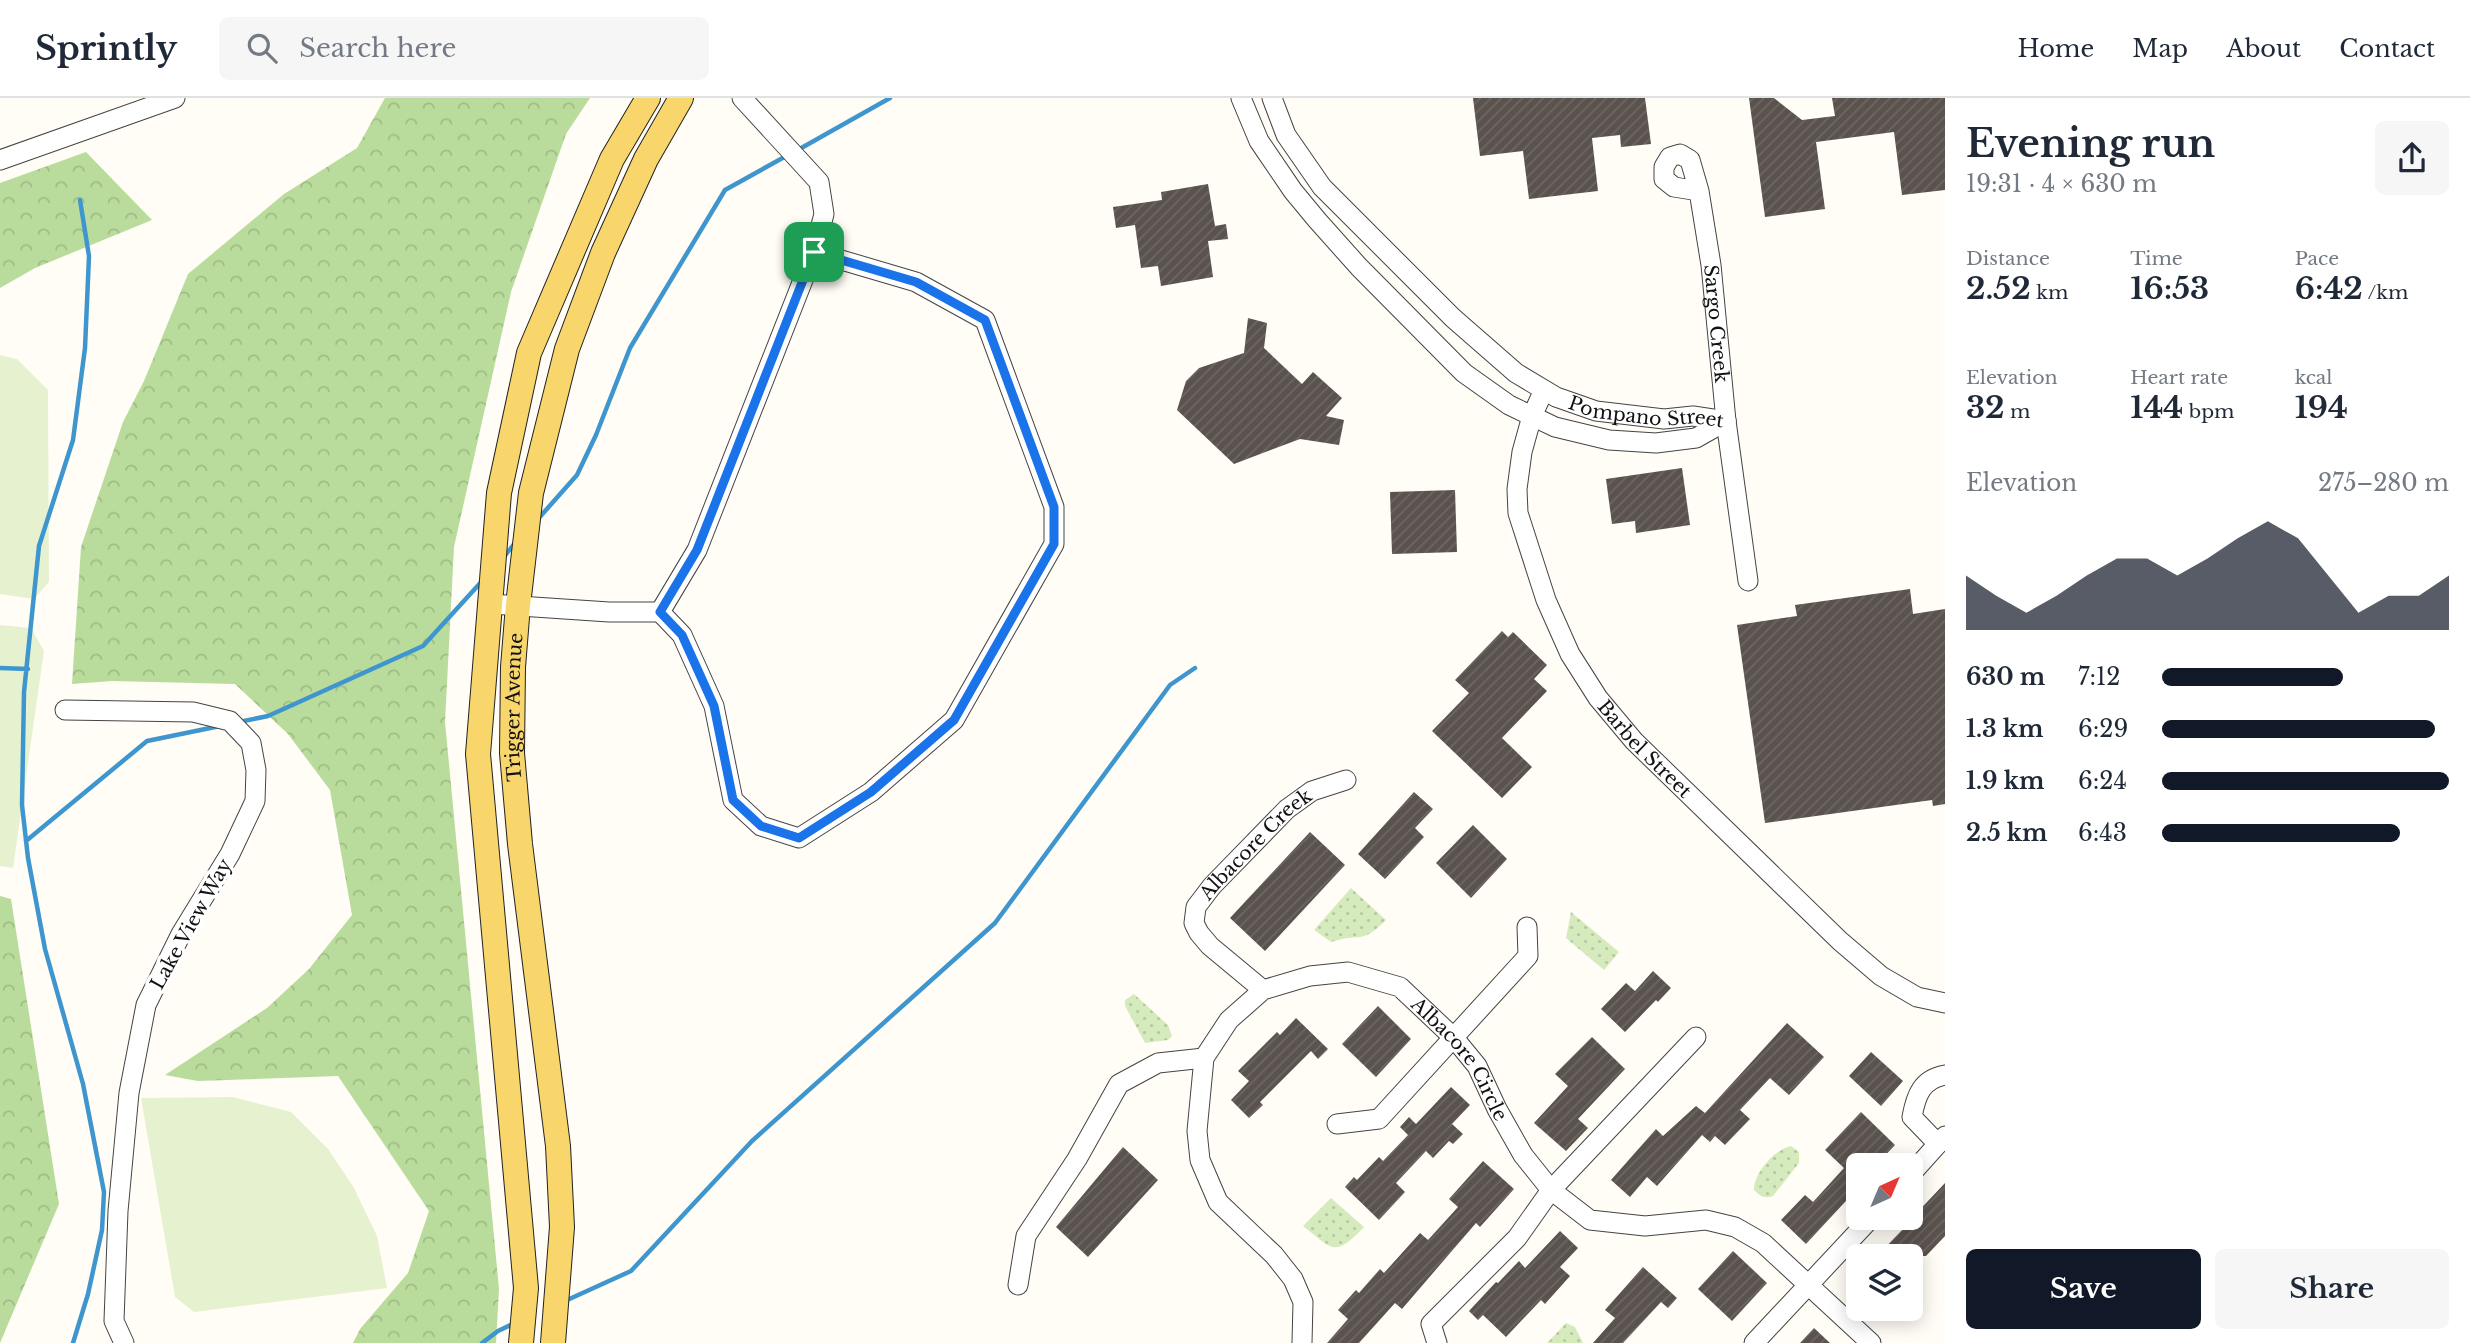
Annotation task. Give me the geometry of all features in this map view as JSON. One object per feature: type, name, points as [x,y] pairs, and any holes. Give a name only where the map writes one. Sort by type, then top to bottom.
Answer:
[{"type":"main road","name":"Trigger Avenue","points":[[521,1343],[526,1288],[478,754],[499,493],[530,353],[612,159],[648,98]]},
{"type":"main road","name":"Trigger Avenue","points":[[553,1343],[562,1227],[558,1146],[520,844],[512,753],[513,667],[518,605],[531,493],[567,349],[603,253],[646,159],[681,98]]},
{"type":"street","points":[[0,160],[175,98]]},
{"type":"street","points":[[660,612],[697,550],[814,252],[824,214],[819,182],[742,98]]},
{"type":"street","name":"Pompano Street","points":[[1241,98],[1259,141],[1293,191],[1359,267],[1464,373],[1510,405],[1555,426],[1609,440],[1656,443],[1696,438],[1726,421]]},
{"type":"street","name":"Pompano Street","points":[[1272,98],[1286,135],[1322,187],[1453,318],[1516,373],[1556,397],[1596,411],[1653,418],[1693,416],[1726,421]]},
{"type":"street","name":"Sargo Creek","points":[[1699,191],[1711,265],[1726,421],[1748,582]]},
{"type":"street","points":[[491,604],[608,612],[660,612],[682,635],[714,706],[733,800],[761,826],[799,838],[871,792],[954,720],[1054,544],[1054,507],[985,320],[916,282],[814,252]]},
{"type":"street","name":"Barbel Street","points":[[1544,390],[1532,416],[1522,452],[1518,513],[1546,600],[1570,654],[1598,698],[1634,741],[1840,941],[1881,976],[1917,996],[1945,1003]]},
{"type":"street","name":"Lake View Way","points":[[65,710],[193,712],[230,721],[251,743],[256,770],[255,801],[230,854],[181,934],[146,1005],[129,1093],[118,1212],[114,1321],[124,1343]]},
{"type":"street","name":"Albacore Creek","points":[[1263,990],[1210,946],[1199,933],[1194,923],[1196,907],[1212,886],[1287,809],[1312,791],[1346,780]]},
{"type":"street","points":[[1337,1124],[1378,1119],[1528,956],[1527,926]]},
{"type":"street","name":"Albacore Circle","points":[[1302,1343],[1303,1302],[1293,1279],[1274,1255],[1218,1202],[1200,1160],[1197,1130],[1203,1058],[1229,1020],[1263,990],[1310,976],[1348,972],[1400,988],[1454,1038],[1477,1066],[1497,1109],[1524,1155],[1550,1190],[1590,1220],[1646,1226],[1706,1220],[1735,1227],[1763,1243],[1871,1343]]},
{"type":"street","points":[[1437,1343],[1431,1324],[1517,1238],[1550,1190],[1696,1037]]},
{"type":"street","points":[[1018,1285],[1026,1236],[1077,1159],[1119,1084],[1158,1063],[1203,1058]]},
{"type":"street","points":[[1923,1160],[1941,1140],[1912,1117],[1914,1104],[1931,1077],[1945,1075]]},
{"type":"street","points":[[1754,1343],[1860,1230]]},
{"type":"green space","points":[[385,98],[590,98],[566,134],[511,292],[454,547],[445,722],[499,1289],[496,1343],[353,1343],[360,1329],[408,1273],[429,1211],[338,1076],[198,1081],[165,1075],[267,1008],[309,969],[352,915],[330,790],[288,734],[235,684],[112,681],[72,684],[81,547],[123,422],[144,381],[188,274],[284,194],[357,148]]},
{"type":"green space","points":[[86,152],[152,220],[35,268],[0,288],[0,183]]},
{"type":"green space","points":[[0,355],[17,359],[48,390],[49,582],[34,599],[0,594]]},
{"type":"green space","points":[[0,625],[31,628],[44,651],[13,868],[0,866]]},
{"type":"green space","points":[[1351,888],[1386,920],[1365,936],[1331,942],[1314,930]]},
{"type":"green space","points":[[0,896],[11,899],[59,1204],[0,1343]]},
{"type":"green space","points":[[1571,912],[1619,952],[1604,970],[1566,938]]},
{"type":"green space","points":[[1134,994],[1168,1025],[1172,1036],[1168,1040],[1145,1043],[1125,1006],[1125,1000]]},
{"type":"green space","points":[[233,1097],[291,1112],[328,1149],[354,1188],[377,1236],[387,1288],[194,1312],[175,1297],[141,1098]]},
{"type":"green space","points":[[1791,1146],[1799,1152],[1799,1163],[1773,1196],[1760,1195],[1754,1190],[1761,1170],[1778,1152]]},
{"type":"green space","points":[[1331,1198],[1364,1227],[1340,1247],[1328,1245],[1303,1226]]},
{"type":"green space","points":[[1566,1323],[1575,1327],[1583,1343],[1547,1343]]},
{"type":"building","points":[[1473,98],[1645,98],[1651,144],[1621,147],[1620,135],[1592,138],[1598,191],[1529,199],[1523,151],[1480,156]]},
{"type":"building","points":[[1749,98],[1774,98],[1802,120],[1835,116],[1832,98],[1945,98],[1945,190],[1902,195],[1894,132],[1816,142],[1825,209],[1765,217]]},
{"type":"building","points":[[1208,184],[1215,226],[1226,224],[1228,239],[1208,241],[1213,277],[1161,286],[1158,266],[1141,268],[1135,225],[1116,228],[1113,207],[1162,200],[1161,192]]},
{"type":"building","points":[[1248,318],[1267,323],[1264,348],[1302,384],[1313,372],[1342,398],[1326,416],[1344,420],[1339,445],[1300,439],[1234,464],[1177,410],[1186,381],[1199,368],[1244,353]]},
{"type":"building","points":[[1682,468],[1690,525],[1636,533],[1635,521],[1612,524],[1606,479]]},
{"type":"building","points":[[1455,490],[1457,552],[1392,554],[1390,492]]},
{"type":"building","points":[[1910,589],[1913,614],[1945,609],[1945,804],[1933,806],[1932,800],[1765,823],[1737,625],[1797,616],[1795,605]]},
{"type":"building","points":[[1502,631],[1508,637],[1513,632],[1547,665],[1534,679],[1547,691],[1502,738],[1532,767],[1502,798],[1432,731],[1469,693],[1455,680]]},
{"type":"building","points":[[1414,792],[1433,809],[1415,828],[1424,837],[1385,879],[1358,854]]},
{"type":"building","points":[[1473,825],[1507,859],[1471,898],[1436,863]]},
{"type":"building","points":[[1310,832],[1345,865],[1265,951],[1230,918]]},
{"type":"building","points":[[1653,971],[1671,988],[1625,1032],[1601,1009],[1626,983],[1635,991]]},
{"type":"building","points":[[1378,1006],[1411,1039],[1376,1077],[1342,1044]]},
{"type":"building","points":[[1296,1018],[1328,1049],[1318,1059],[1311,1051],[1260,1102],[1263,1105],[1249,1118],[1231,1100],[1249,1081],[1238,1071],[1277,1032],[1280,1035]]},
{"type":"building","points":[[1787,1023],[1824,1057],[1789,1095],[1770,1078],[1740,1110],[1750,1119],[1725,1145],[1715,1136],[1710,1142],[1702,1135],[1657,1186],[1647,1177],[1630,1197],[1611,1180],[1656,1129],[1663,1136],[1696,1106],[1705,1113]]},
{"type":"building","points":[[1592,1037],[1625,1069],[1578,1119],[1588,1128],[1566,1151],[1534,1123],[1568,1086],[1555,1074]]},
{"type":"building","points":[[1871,1052],[1903,1081],[1881,1106],[1849,1076]]},
{"type":"building","points":[[1451,1087],[1470,1105],[1452,1124],[1463,1134],[1453,1144],[1449,1141],[1433,1158],[1426,1151],[1396,1183],[1405,1192],[1379,1220],[1345,1187],[1354,1177],[1357,1180],[1379,1157],[1383,1161],[1408,1135],[1400,1127],[1409,1117],[1416,1124]]},
{"type":"building","points":[[1861,1112],[1895,1145],[1887,1153],[1846,1153],[1846,1201],[1806,1244],[1781,1220],[1805,1195],[1813,1202],[1844,1168],[1825,1150]]},
{"type":"building","points":[[1123,1147],[1158,1180],[1088,1257],[1056,1227]]},
{"type":"building","points":[[1483,1161],[1514,1189],[1480,1227],[1476,1223],[1402,1309],[1395,1303],[1359,1343],[1327,1343],[1348,1319],[1338,1310],[1356,1290],[1359,1293],[1380,1269],[1384,1273],[1420,1233],[1428,1240],[1458,1207],[1449,1199]]},
{"type":"building","points":[[1945,1183],[1945,1236],[1926,1256],[1923,1256],[1923,1244],[1889,1244],[1902,1230],[1923,1230],[1923,1206]]},
{"type":"building","points":[[1560,1231],[1578,1248],[1560,1267],[1570,1276],[1545,1304],[1541,1300],[1506,1337],[1483,1315],[1478,1320],[1469,1311],[1519,1261],[1525,1268]]},
{"type":"building","points":[[1733,1251],[1767,1283],[1732,1321],[1698,1289]]},
{"type":"building","points":[[1643,1267],[1677,1298],[1668,1308],[1661,1302],[1623,1343],[1593,1343],[1615,1318],[1605,1310]]},
{"type":"building","points":[[1814,1328],[1830,1343],[1800,1343]]},
{"type":"waterway","points":[[796,151],[890,98]]},
{"type":"waterway","points":[[538,519],[577,475],[596,435],[630,348],[725,190],[788,155]]},
{"type":"waterway","points":[[73,1343],[88,1294],[102,1230],[104,1192],[83,1084],[45,949],[28,858],[22,805],[24,692],[39,546],[73,440],[85,348],[89,256],[80,200]]},
{"type":"waterway","points":[[503,558],[515,543]]},
{"type":"waterway","points":[[239,722],[268,716],[423,646],[483,580]]},
{"type":"waterway","points":[[0,668],[28,669]]},
{"type":"waterway","points":[[565,1301],[631,1271],[752,1141],[995,923],[1170,685],[1195,668]]},
{"type":"waterway","points":[[26,841],[147,741],[220,726]]},
{"type":"waterway","points":[[482,1343],[515,1323]]},
{"type":"route","points":[[814,252],[916,282],[985,320],[1054,507],[1054,544],[954,720],[871,792],[799,838],[761,826],[733,800],[714,706],[682,635],[660,612],[697,550],[814,252]]}]
